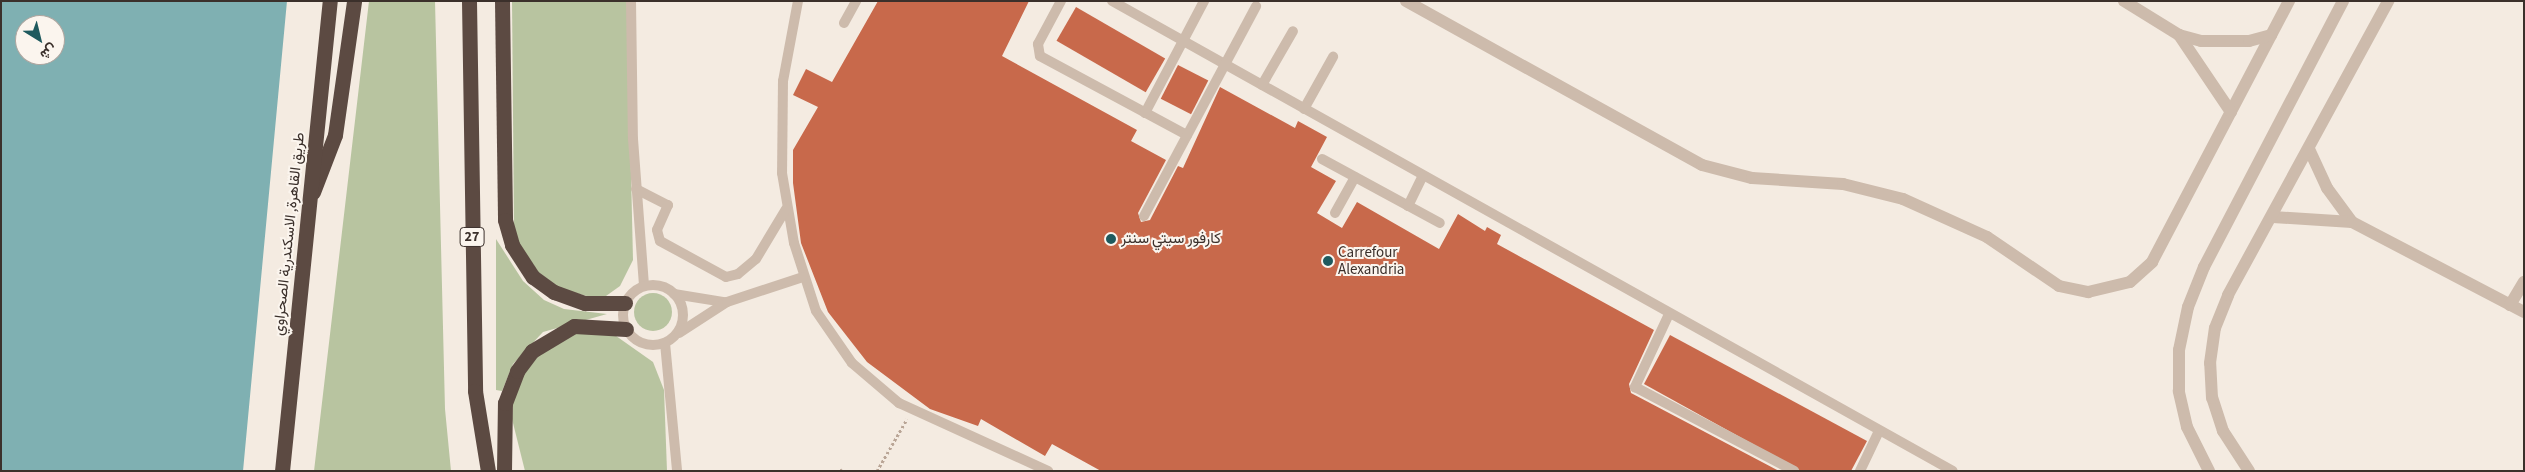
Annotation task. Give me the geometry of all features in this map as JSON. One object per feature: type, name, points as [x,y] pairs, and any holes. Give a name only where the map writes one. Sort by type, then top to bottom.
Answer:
[{"type":"highway","name":"طريق القاهرة, الاسكندرية الصحراوي","points":[[282,471],[330,1]]},
{"type":"highway","points":[[310,198],[335,135],[354,1]]},
{"type":"highway","name":"27","points":[[459,1],[468,29]]},
{"type":"highway","name":"27","points":[[469,1],[475,391],[488,471]]},
{"type":"highway","points":[[502,1],[505,220],[512,245],[533,276],[554,292],[585,303],[625,303]]},
{"type":"highway","points":[[504,471],[505,403],[518,371],[532,351],[574,326],[626,329]]},
{"type":"street","points":[[1406,1],[1702,165],[1752,178],[1843,184],[1903,199],[1961,223],[2047,279],[2074,291],[2116,288],[2152,262],[2289,1]]},
{"type":"street","points":[[2124,1],[2137,5],[2179,35],[2231,112]]},
{"type":"street","points":[[2209,471],[2187,427],[2179,391],[2179,350],[2188,307],[2204,266],[2343,1]]},
{"type":"street","points":[[2249,471],[2223,431],[2212,398],[2210,362],[2221,311],[2388,1]]},
{"type":"street","points":[[2179,35],[2225,43],[2271,35]]},
{"type":"street","points":[[2309,149],[2327,188],[2352,222]]},
{"type":"street","points":[[2273,217],[2352,222],[2524,312]]},
{"type":"street","points":[[2510,305],[2524,282]]},
{"type":"lane","points":[[631,1],[636,189],[644,286]]},
{"type":"lane","points":[[798,1],[783,81],[781,155],[786,209],[803,277],[816,311],[843,352],[867,378],[912,410],[1048,471]]},
{"type":"lane","points":[[844,23],[856,1]]},
{"type":"lane","points":[[1061,1],[1038,44],[1040,56],[1187,135]]},
{"type":"lane","points":[[1112,1],[1880,431],[1940,468],[1953,471]]},
{"type":"lane","points":[[1145,113],[1204,1]]},
{"type":"lane","points":[[1144,216],[1256,6]]},
{"type":"lane","points":[[1262,85],[1293,31]]},
{"type":"lane","points":[[1304,109],[1333,57]]},
{"type":"lane","points":[[1322,159],[1440,223]]},
{"type":"lane","points":[[1408,206],[1422,175]]},
{"type":"lane","points":[[1335,214],[1355,177]]},
{"type":"lane","points":[[636,189],[668,206],[657,230],[660,241],[716,275],[738,274],[756,259],[786,209]]},
{"type":"lane","points":[[727,302],[674,294],[661,286],[644,286],[625,303],[626,329],[647,345],[665,343],[727,302],[803,277]]},
{"type":"lane","points":[[674,294],[683,320],[674,337]]},
{"type":"lane","points":[[1669,314],[1635,387],[1794,471]]},
{"type":"lane","points":[[665,343],[677,471]]},
{"type":"lane","points":[[1860,471],[1880,431]]},
{"type":"path","points":[[877,471],[912,410]]},
{"type":"green space","points":[[369,1],[435,1],[445,409],[451,471],[314,471]]},
{"type":"green space","points":[[512,1],[627,1],[633,260],[620,286],[606,296],[594,298],[561,289],[538,272],[524,256],[514,228]]},
{"type":"green space","points":[[496,239],[523,281],[544,300],[564,309],[607,314],[543,332],[513,364],[502,391],[496,390]]},
{"type":"green space","points":[[653,293],[666,299],[672,312],[666,325],[653,331],[640,325],[634,312],[640,299]]},
{"type":"green space","points":[[576,329],[609,331],[653,362],[664,390],[667,471],[525,471],[512,419],[513,401],[525,368],[541,350]]},
{"type":"water","points":[[1,1],[287,1],[243,471],[1,471]]},
{"type":"building","name":"كارفور سيتي سنتر","points":[[878,1],[1029,1],[1002,56],[1137,130],[1131,141],[1166,160],[1138,213],[1141,222],[1150,220],[1178,166],[1183,168],[1220,87],[1295,128],[1298,121],[1327,137],[1311,167],[1336,181],[1317,213],[1342,228],[1357,202],[1439,249],[1458,214],[1485,231],[1487,227],[1501,235],[1497,244],[1654,330],[1629,384],[1631,393],[1779,471],[1101,471],[1052,444],[1045,456],[981,419],[978,426],[930,409],[867,362],[828,312],[801,243],[793,183],[793,150],[818,107],[793,95],[806,69],[832,82]]},
{"type":"building","points":[[1076,7],[1165,58],[1146,92],[1056,41]]},
{"type":"building","points":[[1178,65],[1208,80],[1191,114],[1161,99]]},
{"type":"building","points":[[1670,335],[1867,441],[1851,471],[1801,471],[1644,384]]},
{"type":"place","name":"كارفور سيتي سنتر","points":[[1111,239]]},
{"type":"place","name":"Carrefour Alexandria","points":[[1328,261]]}]
